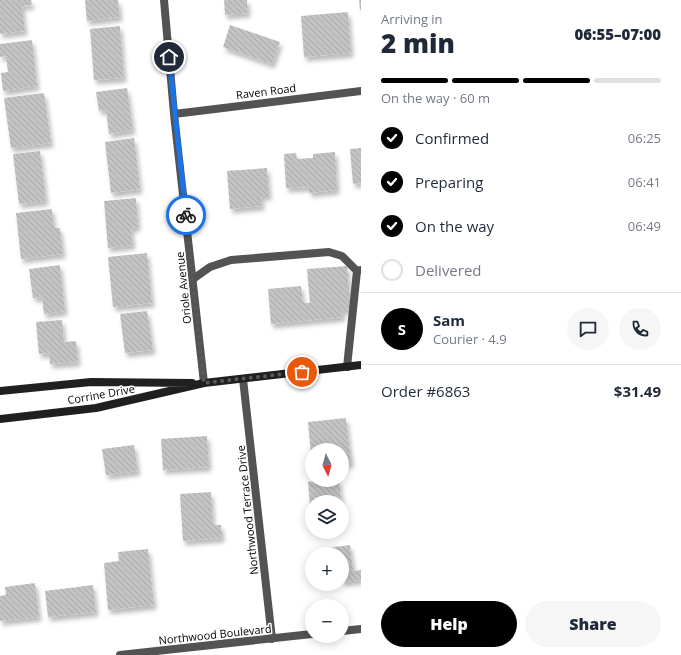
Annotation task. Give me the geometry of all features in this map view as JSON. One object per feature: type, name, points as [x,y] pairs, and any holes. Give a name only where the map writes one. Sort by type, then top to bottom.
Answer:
[{"type":"street","name":"Oriole Avenue","points":[[164,0],[174,114],[204,383]]},
{"type":"street","name":"Raven Road","points":[[174,114],[361,91]]},
{"type":"street","points":[[193,279],[210,267],[231,260],[329,252],[342,256],[359,271],[347,367]]},
{"type":"street","name":"Corrine Drive","points":[[0,391],[91,382],[204,383],[361,365]]},
{"type":"street","name":"Northwood Terrace Drive","points":[[243,379],[272,639]]},
{"type":"street","name":"Corrine Drive","points":[[0,419],[96,408],[204,383]]},
{"type":"street","points":[[349,630],[361,629]]},
{"type":"street","name":"Northwood Boulevard","points":[[120,655],[305,635]]},
{"type":"building","points":[[0,0],[31,0],[32,5],[22,6],[25,31],[0,34]]},
{"type":"building","points":[[85,0],[118,0],[120,17],[87,21]]},
{"type":"building","points":[[224,0],[247,0],[248,13],[225,15]]},
{"type":"building","points":[[359,0],[361,0],[361,10],[360,10]]},
{"type":"building","points":[[348,12],[351,53],[304,57],[301,16]]},
{"type":"building","points":[[230,25],[280,42],[272,64],[223,47]]},
{"type":"building","points":[[120,26],[124,78],[94,80],[90,29]]},
{"type":"building","points":[[32,40],[37,86],[3,91],[1,73],[8,72],[6,56],[0,57],[0,44]]},
{"type":"building","points":[[127,88],[133,130],[109,134],[106,110],[99,111],[96,92]]},
{"type":"building","points":[[44,93],[51,143],[11,148],[4,98]]},
{"type":"building","points":[[134,138],[140,189],[111,193],[105,142]]},
{"type":"building","points":[[361,148],[361,183],[353,184],[350,149]]},
{"type":"building","points":[[40,151],[46,201],[19,204],[13,154]]},
{"type":"building","points":[[335,152],[337,190],[309,193],[309,187],[286,188],[284,154],[296,153],[297,159],[313,158],[313,154]]},
{"type":"building","points":[[267,168],[269,196],[261,196],[262,206],[230,209],[227,171]]},
{"type":"building","points":[[136,198],[138,227],[131,228],[133,245],[108,248],[104,201]]},
{"type":"building","points":[[52,209],[54,228],[60,228],[63,254],[21,259],[16,213]]},
{"type":"building","points":[[147,253],[152,303],[113,307],[108,257]]},
{"type":"building","points":[[60,265],[65,311],[44,314],[42,297],[33,298],[29,269]]},
{"type":"building","points":[[347,266],[351,309],[342,310],[343,317],[271,324],[268,289],[301,286],[303,303],[310,303],[307,269]]},
{"type":"building","points":[[147,311],[153,350],[125,353],[120,314]]},
{"type":"building","points":[[62,320],[64,342],[76,341],[78,362],[50,364],[49,353],[39,354],[36,322]]},
{"type":"building","points":[[346,418],[349,443],[310,443],[308,422]]},
{"type":"building","points":[[207,436],[209,467],[163,470],[161,439]]},
{"type":"building","points":[[134,445],[138,471],[106,475],[102,449]]},
{"type":"building","points":[[349,445],[351,463],[349,463]]},
{"type":"building","points":[[308,487],[340,487],[340,495],[309,495]]},
{"type":"building","points":[[211,492],[213,525],[221,525],[222,538],[183,541],[180,494]]},
{"type":"building","points":[[350,545],[353,571],[361,570],[361,580],[349,581],[349,547],[335,547]]},
{"type":"building","points":[[148,549],[154,605],[108,610],[104,563],[119,561],[118,552]]},
{"type":"building","points":[[35,583],[39,617],[0,621],[0,596],[6,595],[5,587]]},
{"type":"building","points":[[93,585],[96,612],[48,617],[45,591]]},
{"type":"way so far","points":[[186,215],[204,383],[302,372]]},
{"type":"route","points":[[169,57],[186,215]]}]
